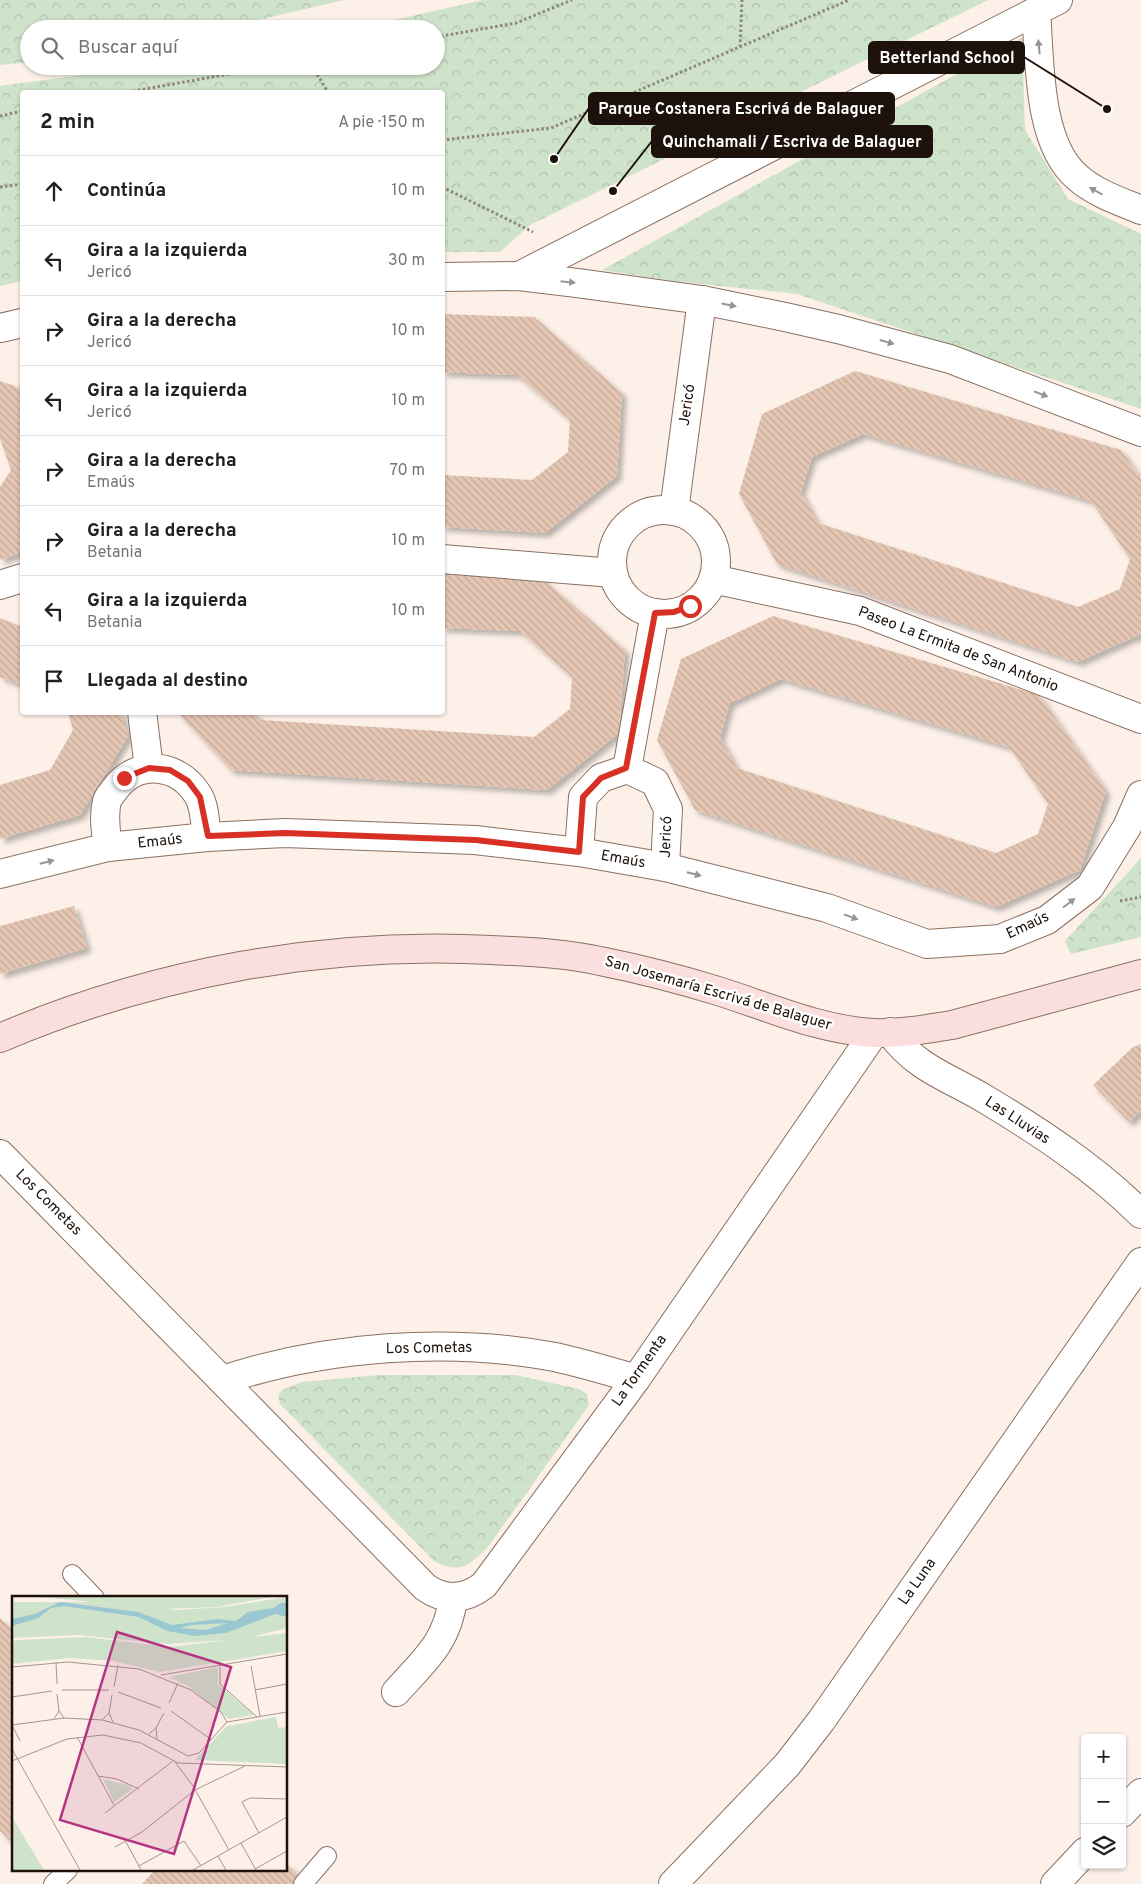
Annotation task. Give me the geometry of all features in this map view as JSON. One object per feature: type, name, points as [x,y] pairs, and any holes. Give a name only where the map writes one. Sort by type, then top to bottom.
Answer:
[{"type":"street","points":[[519,276],[1047,5],[1044,102],[1051,135],[1058,152],[1065,165],[1087,185],[1101,194],[1141,210]]},
{"type":"street","points":[[445,277],[519,276],[702,300],[838,329],[950,360],[1141,432]]},
{"type":"street","name":"Jericó","points":[[674,511],[702,300]]},
{"type":"street","points":[[0,328],[20,323]]},
{"type":"street","points":[[657,510],[674,511],[691,517],[704,529],[713,544],[716,562],[713,579],[704,595],[690,606],[674,612],[655,613],[640,608],[628,600],[618,587],[613,573],[612,556],[617,539],[627,525],[641,515],[657,510]]},
{"type":"street","points":[[445,559],[613,573]]},
{"type":"street","points":[[0,584],[20,579]]},
{"type":"street","name":"Paseo La Ermita de San Antonio","points":[[713,579],[860,611],[1141,719]]},
{"type":"street","points":[[579,852],[583,797],[601,778],[626,768],[655,613]]},
{"type":"street","points":[[142,715],[149,768]]},
{"type":"street","points":[[108,847],[105,828],[107,800],[124,778],[149,768],[170,770],[188,781],[200,797],[208,836]]},
{"type":"street","name":"Jericó","points":[[626,768],[655,782],[668,809],[665,867]]},
{"type":"street","name":"Emaús","points":[[0,874],[108,847],[208,836],[285,833],[476,840],[579,852],[665,867],[827,908],[926,944],[1000,939],[1047,920],[1090,887],[1127,827],[1141,795]]},
{"type":"street","name":"San Josemaría Escrivá de Balaguer","points":[[0,1038],[97,1002],[212,972],[318,954],[386,949],[452,948],[531,952],[596,960],[675,979],[810,1022],[842,1029],[882,1032],[921,1030],[952,1025],[1141,974]]},
{"type":"street","name":"Las Lluvias","points":[[882,1032],[921,1064],[985,1099],[1033,1130],[1104,1181],[1141,1214]]},
{"type":"street","name":"La Tormenta","points":[[453,1598],[475,1592],[484,1585],[636,1379],[882,1032]]},
{"type":"street","name":"Los Cometas","points":[[0,1154],[424,1587],[433,1593],[453,1598]]},
{"type":"street","name":"La Luna","points":[[673,1884],[787,1765],[821,1721],[1141,1262]]},
{"type":"street","name":"Los Cometas","points":[[223,1380],[281,1363],[320,1356],[411,1348],[508,1350],[554,1357],[636,1379]]},
{"type":"street","points":[[396,1692],[437,1647],[448,1624],[453,1598]]},
{"type":"street","points":[[1126,1809],[1141,1793]]},
{"type":"street","points":[[1055,1884],[1081,1856]]},
{"type":"lane","points":[[72,1574],[93,1596]]},
{"type":"lane","points":[[303,1884],[327,1856]]},
{"type":"lane","points":[[53,1884],[66,1872]]},
{"type":"path","points":[[445,35],[516,23],[572,0]]},
{"type":"path","points":[[740,46],[742,0]]},
{"type":"path","points":[[445,140],[550,128],[849,0]]},
{"type":"path","points":[[139,90],[223,75]]},
{"type":"path","points":[[318,75],[327,90]]},
{"type":"path","points":[[0,116],[20,112]]},
{"type":"path","points":[[0,187],[20,184]]},
{"type":"path","points":[[445,189],[569,250]]},
{"type":"green space","points":[[0,0],[344,0],[258,20],[20,20],[20,63],[0,65]]},
{"type":"green space","points":[[483,0],[988,0],[530,225],[500,252],[445,252],[445,90],[20,90],[20,281],[0,286],[0,86],[81,75],[445,75],[445,20],[394,20]]},
{"type":"green space","points":[[1022,38],[1025,130],[1068,199],[1141,234],[1141,409],[797,294],[672,281],[602,270]]},
{"type":"green space","points":[[1141,858],[1141,937],[1071,954],[1065,941]]},
{"type":"green space","points":[[379,1375],[516,1375],[579,1389],[587,1394],[589,1405],[488,1547],[469,1564],[457,1568],[450,1567],[434,1561],[280,1404],[278,1395],[283,1389],[302,1382]]},
{"type":"building","points":[[445,314],[534,317],[622,393],[617,476],[545,533],[445,527],[445,475],[532,480],[568,452],[570,420],[517,375],[445,372]]},
{"type":"building","points":[[855,371],[1121,450],[1141,478],[1141,634],[1078,662],[777,564],[739,494],[762,414]],"holes":[[[863,434],[1091,501],[1130,559],[1120,589],[1078,607],[818,523],[801,492],[812,457]]]},
{"type":"building","points":[[0,381],[20,388],[20,550],[18,554],[0,560],[0,487],[11,470],[0,439]]},
{"type":"building","points":[[445,571],[537,574],[625,650],[619,733],[547,790],[231,770],[180,715],[257,715],[261,720],[534,737],[570,709],[572,677],[520,631],[445,628]]},
{"type":"building","points":[[773,616],[1039,695],[1106,791],[1080,870],[996,907],[695,810],[657,740],[681,659]],"holes":[[[781,679],[1009,747],[1048,804],[1038,834],[996,853],[737,768],[720,738],[730,703]]]},
{"type":"building","points":[[0,618],[20,626],[20,684],[0,677]]},
{"type":"building","points":[[69,715],[122,715],[128,736],[80,815],[0,839],[0,785],[50,770],[73,730]]},
{"type":"building","points":[[74,906],[87,948],[0,974],[0,926]]},
{"type":"building","points":[[1141,1044],[1141,1111],[1129,1122],[1093,1085],[1133,1047]]},
{"type":"building","points":[[0,1618],[12,1629],[12,1842],[0,1831]]},
{"type":"building","points":[[288,1865],[303,1879],[299,1884],[142,1884],[153,1872],[288,1872]]},
{"type":"place","name":"Betterland School","points":[[1107,109]]},
{"type":"place","name":"Parque Costanera Escrivá de Balaguer","points":[[554,159]]},
{"type":"place","name":"Quinchamali / Escriva de Balaguer","points":[[613,191]]},
{"type":"route","points":[[124,778],[149,768],[170,770],[188,781],[200,797],[208,836],[285,833],[476,840],[579,852],[583,797],[601,778],[626,768],[655,613],[674,612],[690,606]]}]
